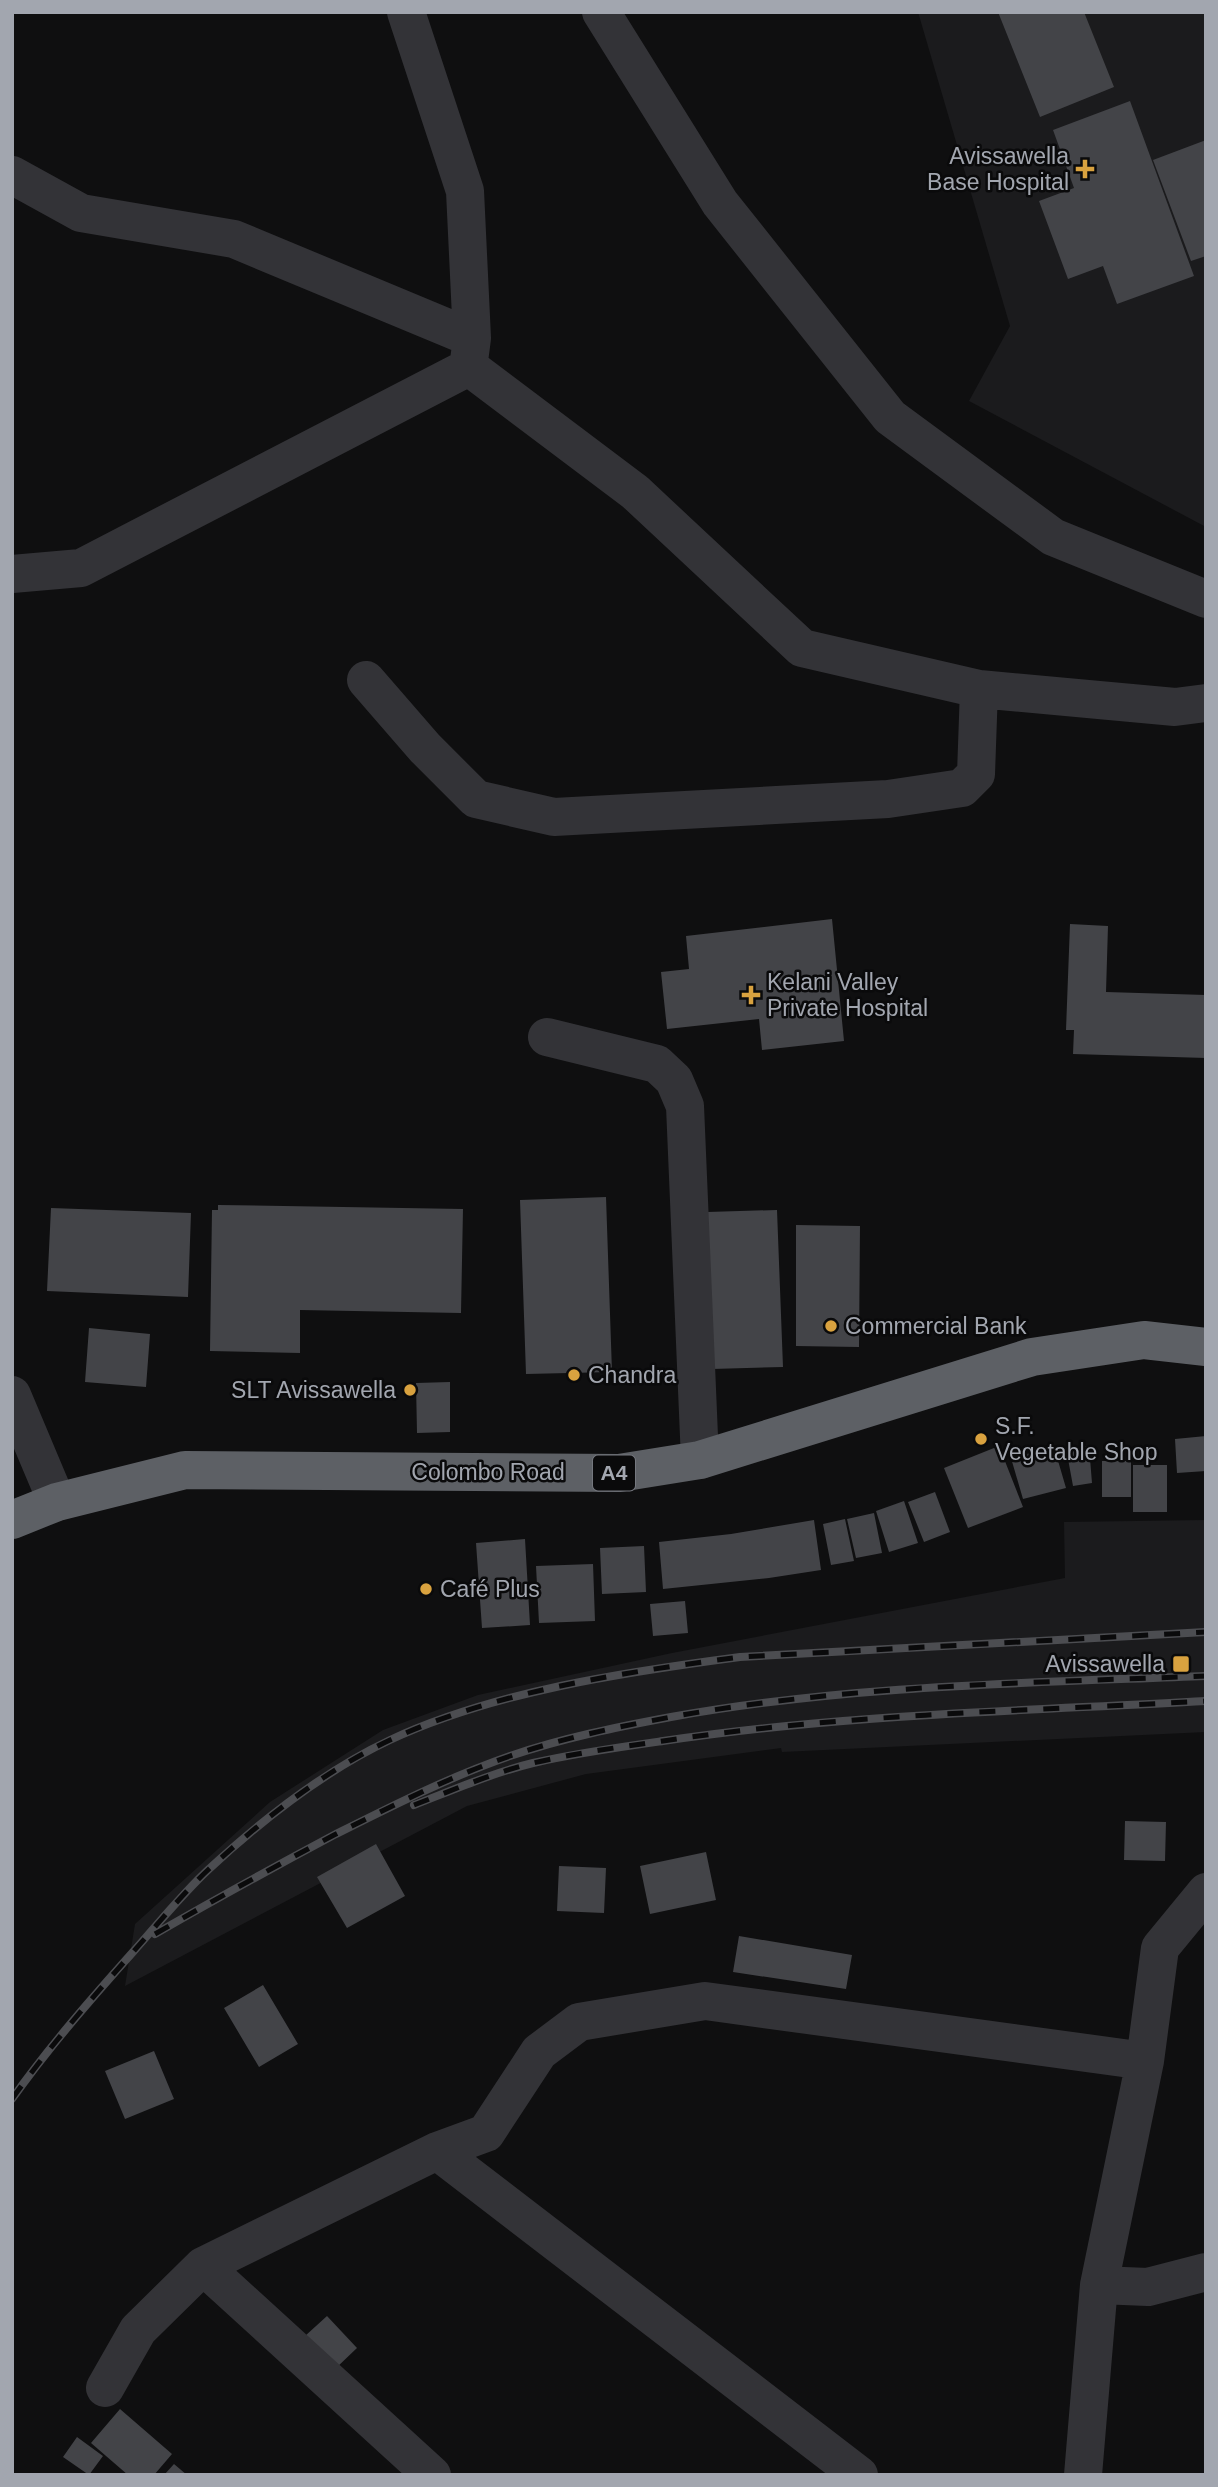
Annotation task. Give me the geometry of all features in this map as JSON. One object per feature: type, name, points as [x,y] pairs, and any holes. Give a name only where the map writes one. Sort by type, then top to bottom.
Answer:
[{"type":"highway","name":"Colombo Road","points":[[12,1520],[57,1502],[185,1470],[619,1473],[700,1460],[1032,1357],[1144,1340],[1206,1347]]},
{"type":"street","points":[[406,12],[465,191],[470,353]]},
{"type":"street","points":[[601,12],[720,203],[890,417],[1053,537],[1206,599]]},
{"type":"street","points":[[12,175],[81,213],[234,239],[470,353],[635,492],[802,648],[979,689],[1175,707],[1206,703]]},
{"type":"street","points":[[12,574],[81,568],[470,353]]},
{"type":"street","points":[[366,681],[425,748],[476,799],[554,817],[888,799],[962,788],[976,774],[979,689]]},
{"type":"street","points":[[547,1037],[657,1064],[674,1080],[685,1106],[700,1460]]},
{"type":"street","points":[[12,1395],[57,1502]]},
{"type":"street","points":[[1083,2475],[1099,2285],[1145,2061],[1160,1948],[1206,1892]]},
{"type":"street","points":[[105,2388],[138,2330],[203,2266],[437,2151],[486,2133],[538,2052],[579,2022],[705,2001],[1145,2061]]},
{"type":"street","points":[[437,2151],[859,2475]]},
{"type":"street","points":[[203,2266],[432,2475]]},
{"type":"street","points":[[1099,2285],[1148,2287],[1206,2272]]},
{"type":"shaded area","name":"Avissawella Base Hospital","points":[[918,12],[1206,12],[1206,527],[969,401],[1010,326]]},
{"type":"shaded area","points":[[1206,1520],[1206,1732],[782,1752],[781,1748],[586,1774],[467,1806],[125,1986],[135,1924],[270,1802],[383,1730],[478,1695],[672,1653],[1065,1578],[1064,1522]]},
{"type":"building","points":[[998,12],[1084,12],[1114,87],[1040,117]]},
{"type":"building","points":[[1130,101],[1194,276],[1117,304],[1103,266],[1068,279],[1039,201],[1074,188],[1053,130]]},
{"type":"building","points":[[1206,140],[1206,256],[1191,261],[1153,160]]},
{"type":"building","name":"Kelani Valley Private Hospital","points":[[832,919],[844,1041],[762,1050],[759,1019],[667,1029],[661,972],[689,969],[686,936]]},
{"type":"building","points":[[1070,924],[1108,926],[1106,992],[1206,995],[1206,1058],[1073,1054],[1074,1030],[1066,1030]]},
{"type":"building","points":[[606,1197],[612,1372],[526,1374],[520,1200]]},
{"type":"building","points":[[218,1205],[463,1209],[461,1313],[300,1310],[300,1353],[210,1351],[212,1210],[218,1210]]},
{"type":"building","points":[[51,1208],[191,1213],[188,1297],[47,1291]]},
{"type":"building","points":[[777,1210],[783,1367],[712,1369],[707,1212]]},
{"type":"building","points":[[796,1225],[860,1226],[859,1347],[796,1346]]},
{"type":"building","points":[[89,1328],[150,1334],[146,1387],[85,1382]]},
{"type":"building","points":[[450,1382],[450,1432],[417,1433],[416,1383]]},
{"type":"building","points":[[1206,1436],[1206,1471],[1177,1473],[1175,1439]]},
{"type":"building","points":[[999,1446],[1023,1507],[968,1528],[944,1468]]},
{"type":"building","points":[[1089,1446],[1092,1483],[1073,1486],[1066,1448]]},
{"type":"building","points":[[1054,1447],[1066,1488],[1023,1499],[1011,1458]]},
{"type":"building","points":[[1102,1461],[1131,1461],[1131,1497],[1102,1497]]},
{"type":"building","points":[[1133,1465],[1167,1465],[1167,1512],[1133,1512]]},
{"type":"building","points":[[935,1492],[950,1532],[924,1542],[908,1502]]},
{"type":"building","points":[[904,1501],[918,1543],[889,1552],[876,1511]]},
{"type":"building","points":[[874,1513],[882,1553],[856,1558],[847,1519]]},
{"type":"building","points":[[845,1519],[854,1561],[831,1565],[823,1524]]},
{"type":"building","points":[[814,1520],[821,1570],[663,1589],[659,1542],[731,1534]]},
{"type":"building","points":[[525,1539],[530,1625],[482,1628],[476,1543]]},
{"type":"building","points":[[644,1546],[646,1592],[602,1594],[600,1548]]},
{"type":"building","points":[[593,1564],[595,1621],[539,1623],[536,1566]]},
{"type":"building","points":[[685,1601],[688,1633],[653,1636],[650,1604]]},
{"type":"building","points":[[1125,1821],[1166,1822],[1165,1861],[1124,1860]]},
{"type":"building","points":[[376,1844],[405,1896],[347,1928],[317,1877]]},
{"type":"building","points":[[706,1852],[716,1900],[650,1914],[640,1866]]},
{"type":"building","points":[[559,1866],[606,1868],[604,1913],[557,1911]]},
{"type":"building","points":[[739,1936],[852,1955],[846,1989],[733,1972]]},
{"type":"building","points":[[263,1985],[298,2044],[259,2067],[224,2008]]},
{"type":"building","points":[[154,2051],[174,2099],[125,2119],[105,2071]]},
{"type":"building","points":[[327,2316],[357,2348],[335,2369],[305,2336]]},
{"type":"building","points":[[120,2409],[172,2454],[154,2475],[128,2475],[91,2443]]},
{"type":"building","points":[[77,2437],[103,2456],[89,2475],[63,2457]]},
{"type":"building","points":[[174,2464],[187,2475],[164,2475]]},
{"type":"railway","points":[[12,2099],[55,2042],[102,1987],[189,1889],[229,1851],[272,1815],[341,1766],[390,1740],[431,1723],[473,1708],[562,1686],[652,1669],[740,1657],[1206,1632]]},
{"type":"railway","points":[[155,1934],[334,1835],[421,1792],[487,1764],[570,1738],[671,1717],[804,1698],[938,1687],[1206,1676]]},
{"type":"railway","points":[[414,1805],[533,1763],[598,1750],[731,1732],[866,1719],[1206,1701]]},
{"type":"place","name":"Avissawella Base Hospital","points":[[1085,169]]},
{"type":"place","name":"Kelani Valley Private Hospital","points":[[751,995]]},
{"type":"place","name":"Commercial Bank","points":[[831,1326]]},
{"type":"place","name":"Chandra","points":[[574,1375]]},
{"type":"place","name":"SLT Avissawella","points":[[410,1390]]},
{"type":"place","name":"S.F. Vegetable Shop","points":[[981,1439]]},
{"type":"place","name":"Café Plus","points":[[426,1589]]},
{"type":"place","name":"Avissawella","points":[[1181,1664]]}]
